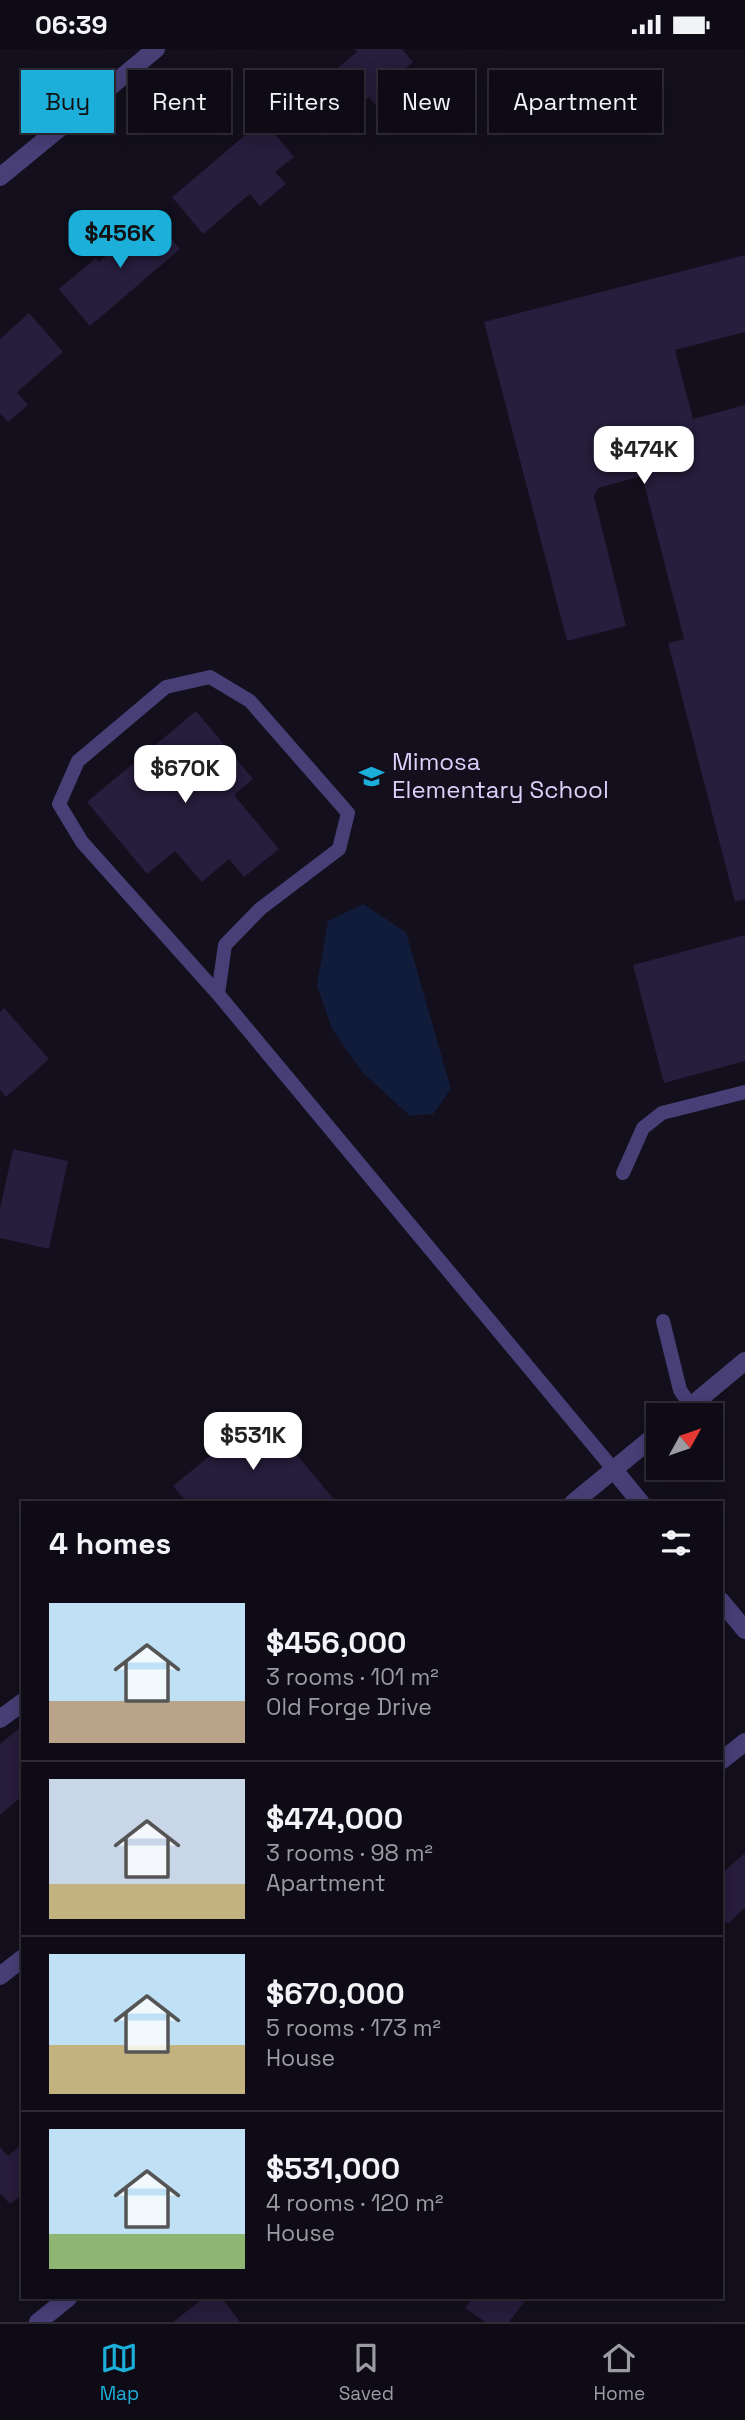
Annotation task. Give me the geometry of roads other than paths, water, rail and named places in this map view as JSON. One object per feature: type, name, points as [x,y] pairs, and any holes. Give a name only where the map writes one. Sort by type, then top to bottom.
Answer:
[{"type":"street","points":[[0,177],[156,49]]},
{"type":"street","points":[[695,1403],[745,1361]]},
{"type":"street","points":[[575,1501],[646,1443]]},
{"type":"street","points":[[614,1470],[639,1501]]},
{"type":"street","points":[[723,1603],[745,1630]]},
{"type":"street","points":[[0,1719],[21,1703]]},
{"type":"street","points":[[723,1760],[745,1742]]},
{"type":"street","points":[[0,1976],[21,1960]]},
{"type":"street","points":[[38,2322],[67,2299]]},
{"type":"lane","points":[[218,994],[225,945],[260,909],[339,849],[348,813],[250,701],[210,677],[166,687],[78,761],[59,804],[82,842],[218,994],[614,1470]]},
{"type":"lane","points":[[623,1173],[643,1128],[662,1113],[745,1092]]},
{"type":"lane","points":[[663,1321],[683,1403]]},
{"type":"water","points":[[363,904],[406,932],[451,1089],[433,1114],[410,1116],[362,1072],[332,1029],[317,985],[328,921]]},
{"type":"place","name":"Mimosa Elementary School","points":[[372,776]]}]
